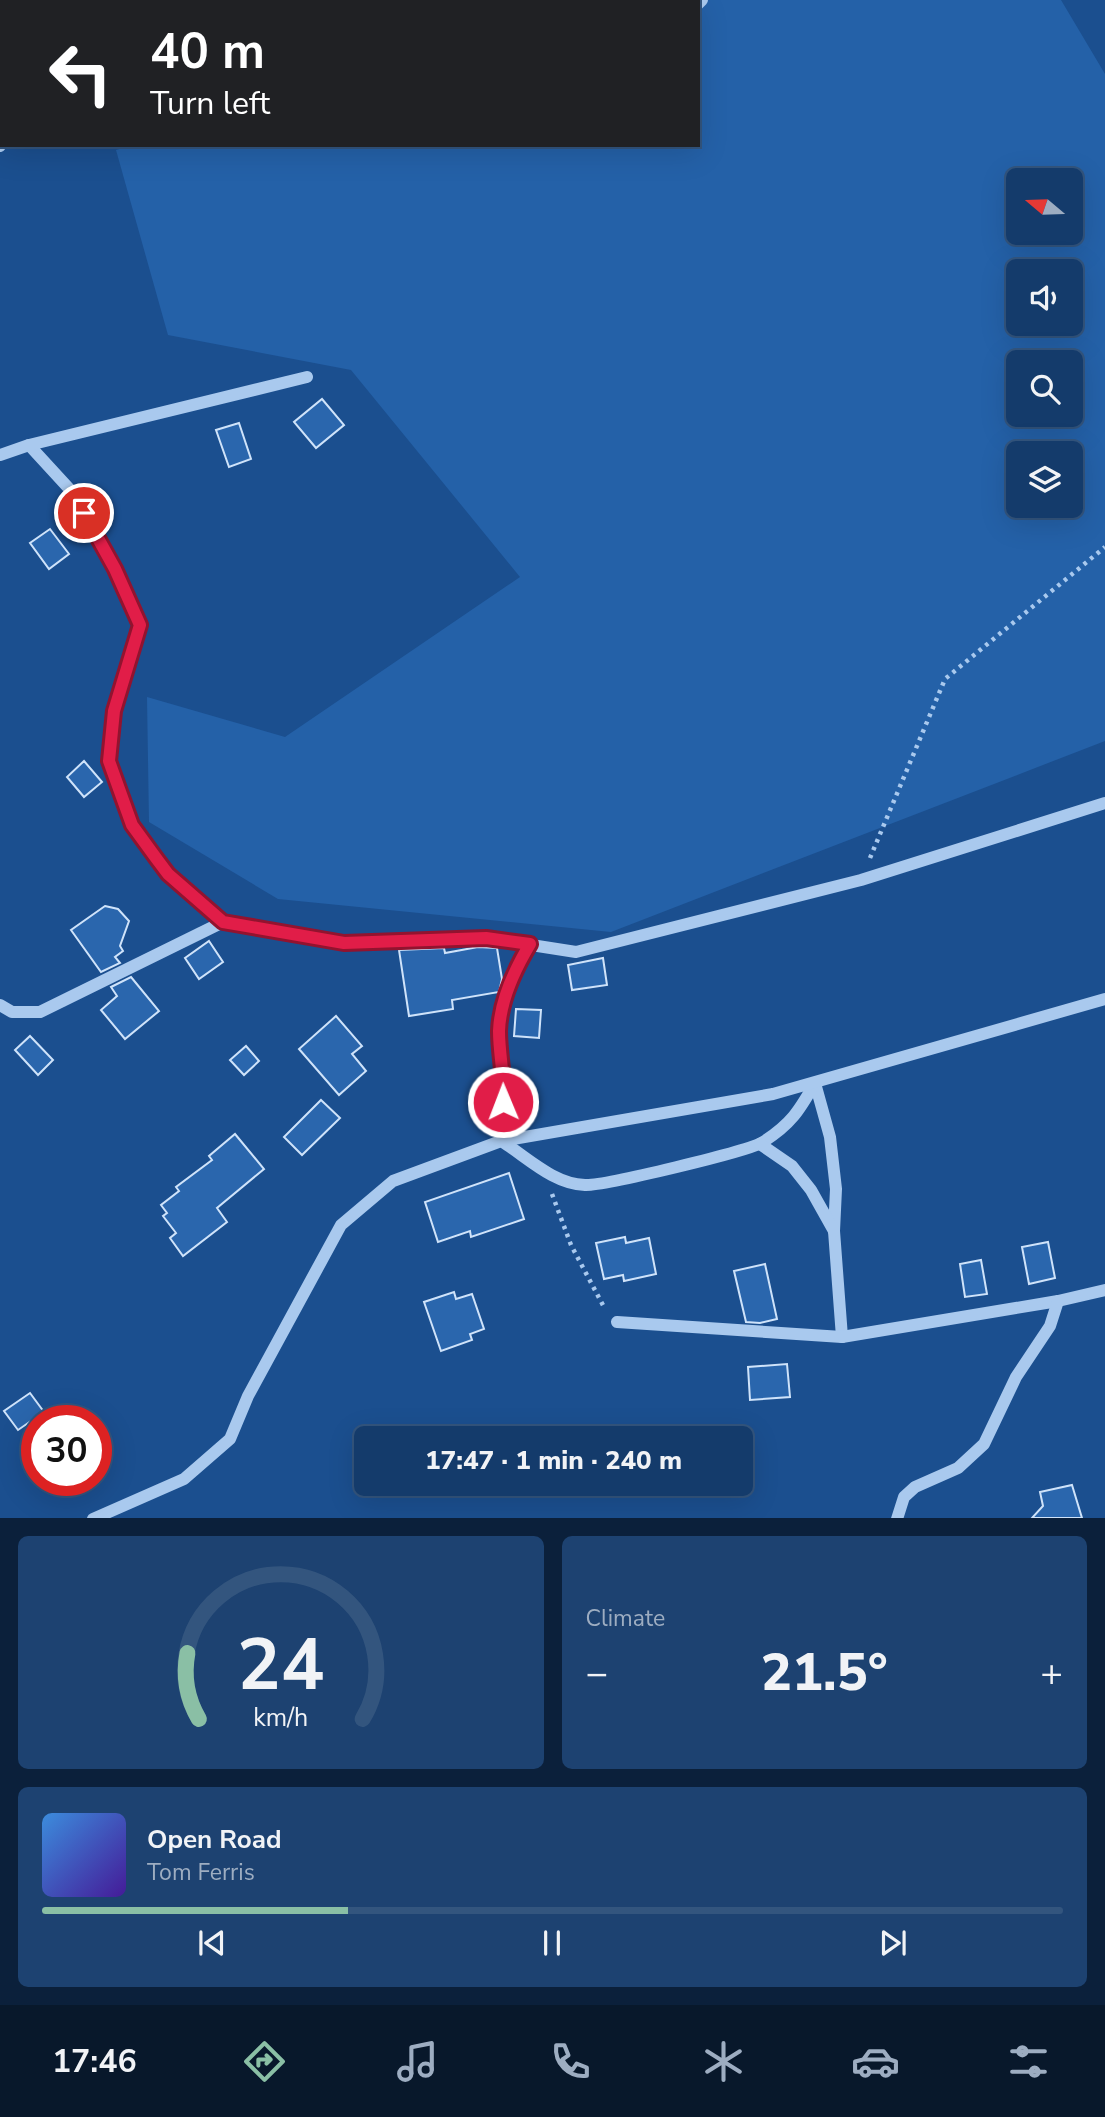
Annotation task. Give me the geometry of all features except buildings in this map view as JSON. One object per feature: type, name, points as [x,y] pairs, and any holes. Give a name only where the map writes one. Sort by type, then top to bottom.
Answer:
[{"type":"street","points":[[0,454],[307,377]]},
{"type":"street","points":[[29,445],[74,494],[115,569],[140,625],[114,711],[109,761],[132,825],[168,874],[223,922],[344,943],[486,938],[576,952],[861,880],[1105,803]]},
{"type":"street","points":[[0,1005],[12,1012],[40,1012],[223,922]]},
{"type":"street","points":[[501,1141],[505,1083],[499,1030],[513,972],[530,944]]},
{"type":"street","points":[[93,1518],[184,1479],[230,1439],[248,1396],[341,1225],[393,1181],[501,1141],[773,1094],[1105,999]]},
{"type":"street","points":[[501,1141],[550,1176],[586,1185],[678,1166],[760,1144],[794,1118],[815,1083]]},
{"type":"street","points":[[815,1083],[830,1137],[836,1189],[834,1231],[842,1337]]},
{"type":"street","points":[[760,1144],[792,1166],[811,1190],[834,1231]]},
{"type":"street","points":[[617,1322],[842,1337],[1058,1301],[1105,1290]]},
{"type":"street","points":[[897,1518],[904,1497],[915,1487],[958,1468],[984,1444],[1016,1377],[1050,1326],[1058,1301]]},
{"type":"path","points":[[861,880],[945,679],[1105,547]]},
{"type":"path","points":[[550,1176],[552,1201],[570,1245],[609,1316],[617,1322]]},
{"type":"shaded area","points":[[700,0],[1061,0],[1105,74],[1105,741],[611,932],[278,899],[149,822],[147,697],[285,737],[520,577],[351,370],[168,335],[116,150],[127,147],[700,147]]},
{"type":"route","points":[[84,513],[115,569],[140,625],[114,711],[109,761],[132,825],[168,874],[223,922],[344,943],[486,938],[530,944],[513,972],[499,1030],[505,1083],[503,1102]]}]
